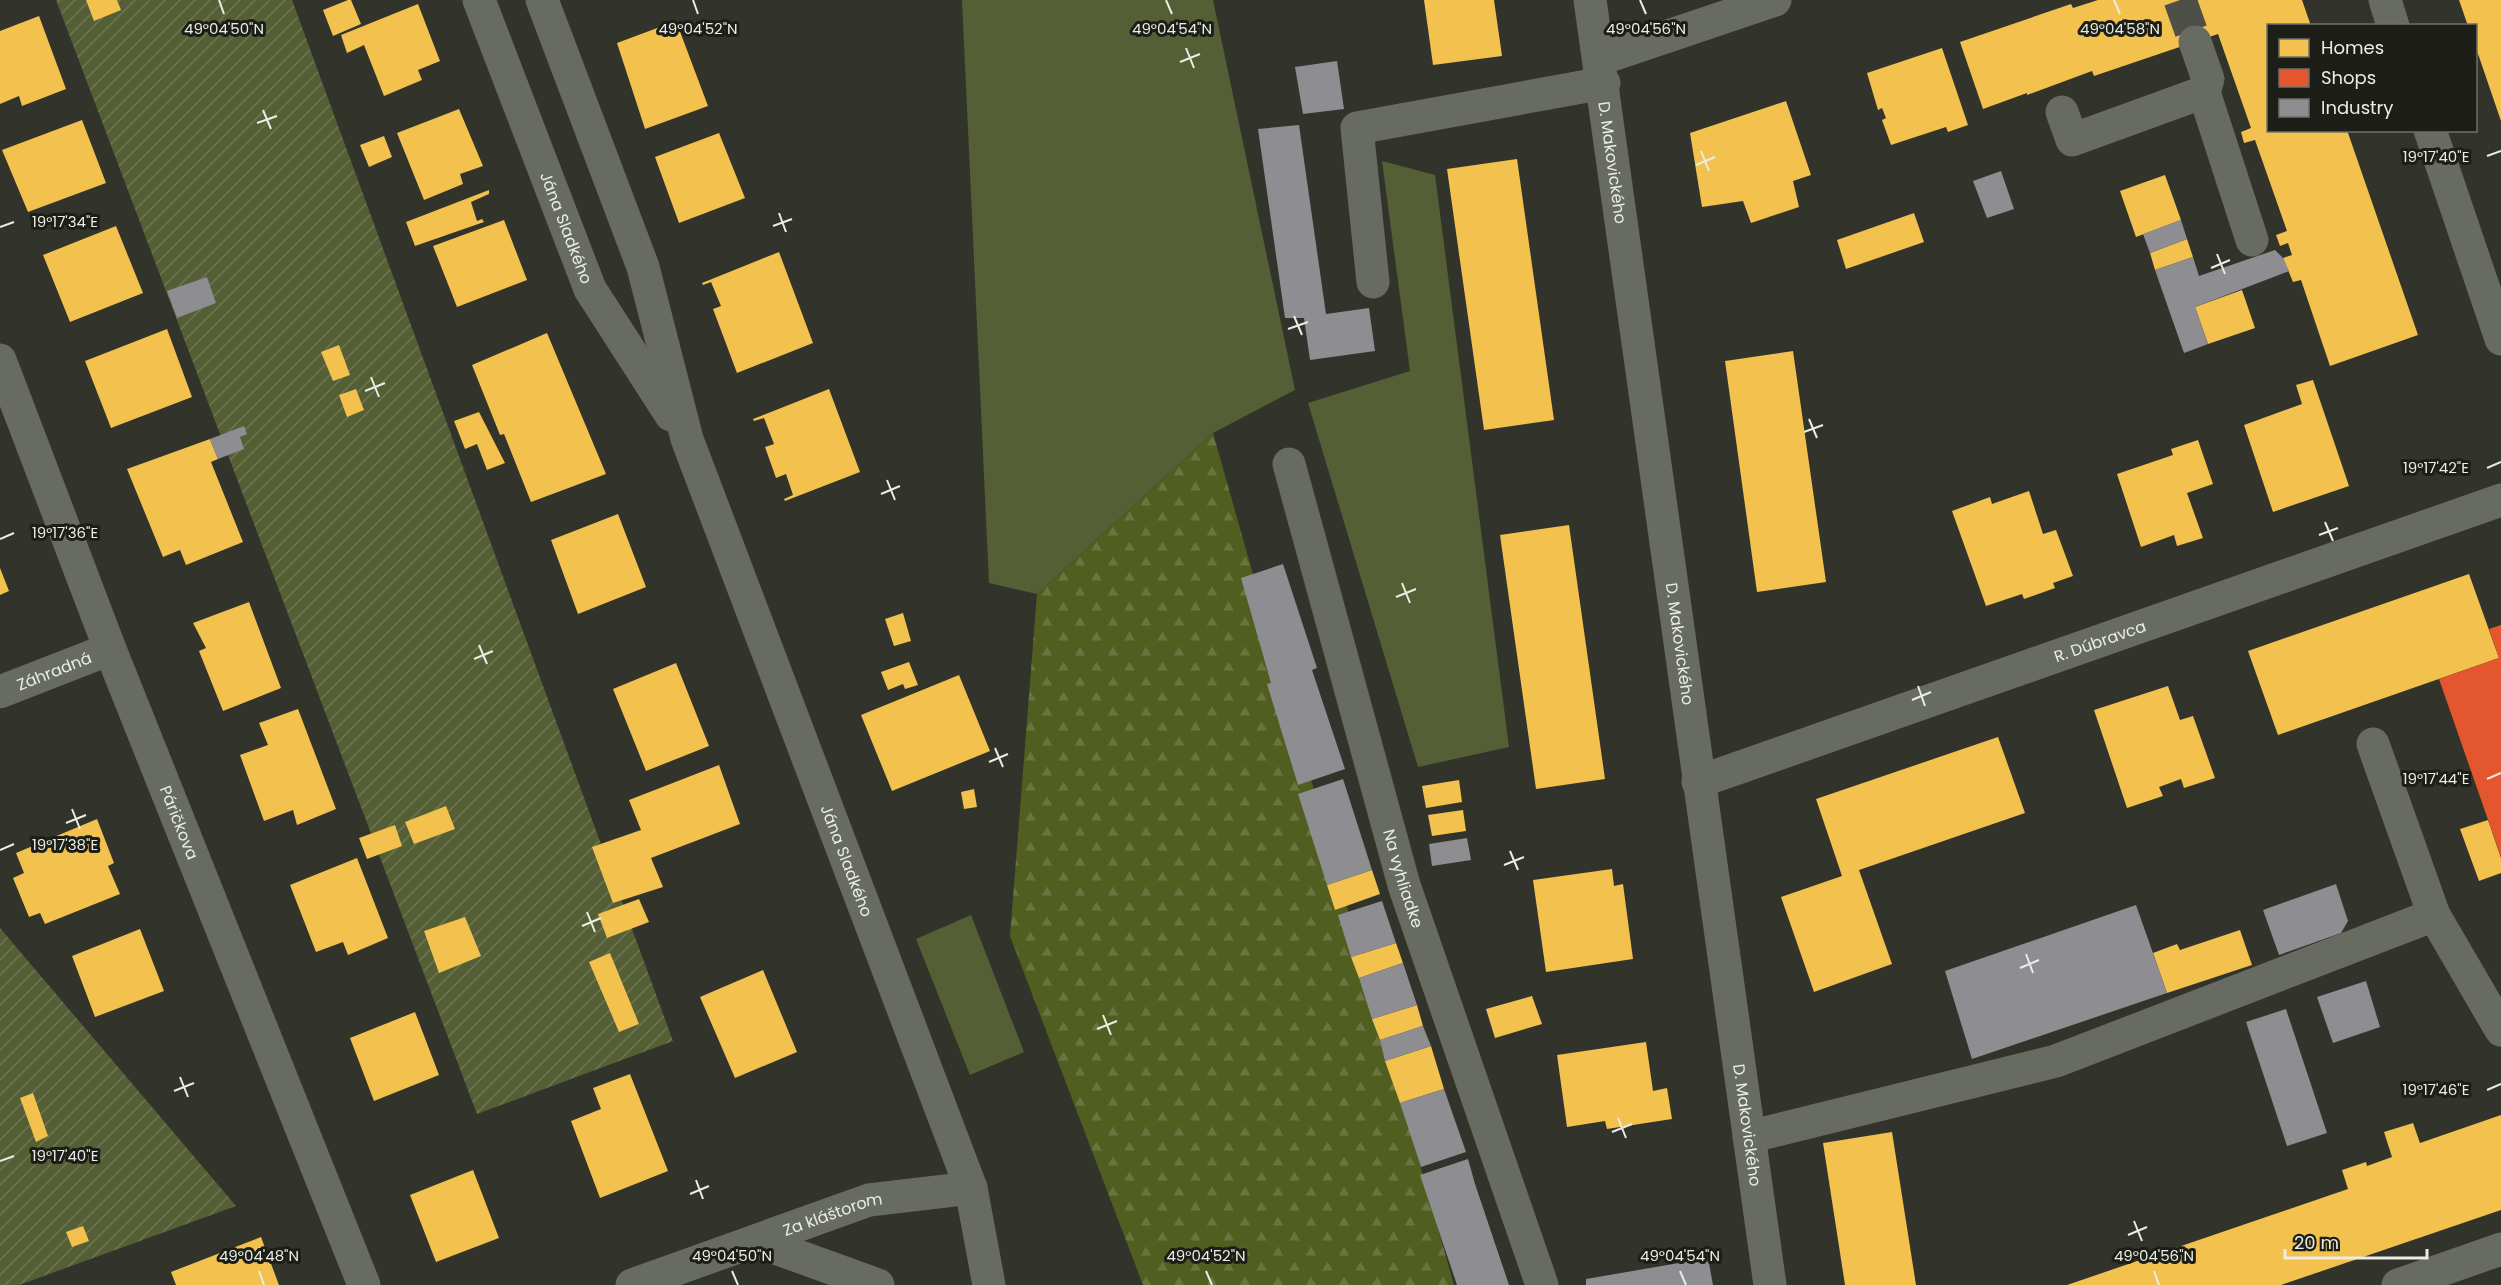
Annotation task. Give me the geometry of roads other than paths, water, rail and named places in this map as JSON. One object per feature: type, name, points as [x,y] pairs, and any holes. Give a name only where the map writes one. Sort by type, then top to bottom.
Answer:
[{"type":"street","name":"Jána Sladkého","points":[[479,0],[590,289],[687,439]]},
{"type":"street","name":"Jána Sladkého","points":[[542,0],[643,267],[687,439],[970,1188],[989,1285]]},
{"type":"street","name":"D. Makovického","points":[[1590,0],[1602,71],[1698,782],[1770,1285]]},
{"type":"street","points":[[1373,282],[1357,128],[1602,71],[1775,0]]},
{"type":"street","points":[[2385,0],[2392,24]]},
{"type":"street","points":[[2195,42],[2208,79],[2204,92],[2252,240]]},
{"type":"street","points":[[2062,112],[2072,140],[2204,92]]},
{"type":"street","points":[[2431,132],[2501,339]]},
{"type":"street","name":"Páričkova","points":[[0,360],[110,649],[364,1285]]},
{"type":"street","name":"Na vyhliadke","points":[[1289,464],[1404,885],[1542,1285]]},
{"type":"street","name":"R. Dúbravca","points":[[1698,782],[2501,500]]},
{"type":"street","name":"Záhradná","points":[[0,692],[110,649]]},
{"type":"street","points":[[2373,744],[2434,915],[2501,1030]]},
{"type":"street","points":[[1749,1137],[2056,1061],[2434,915]]},
{"type":"street","name":"Za kláštorom","points":[[632,1285],[869,1200],[970,1188]]},
{"type":"street","points":[[756,1241],[878,1285]]},
{"type":"street","points":[[2398,1285],[2501,1249]]},
{"type":"tunnel","points":[[2180,0],[2195,42]]}]
